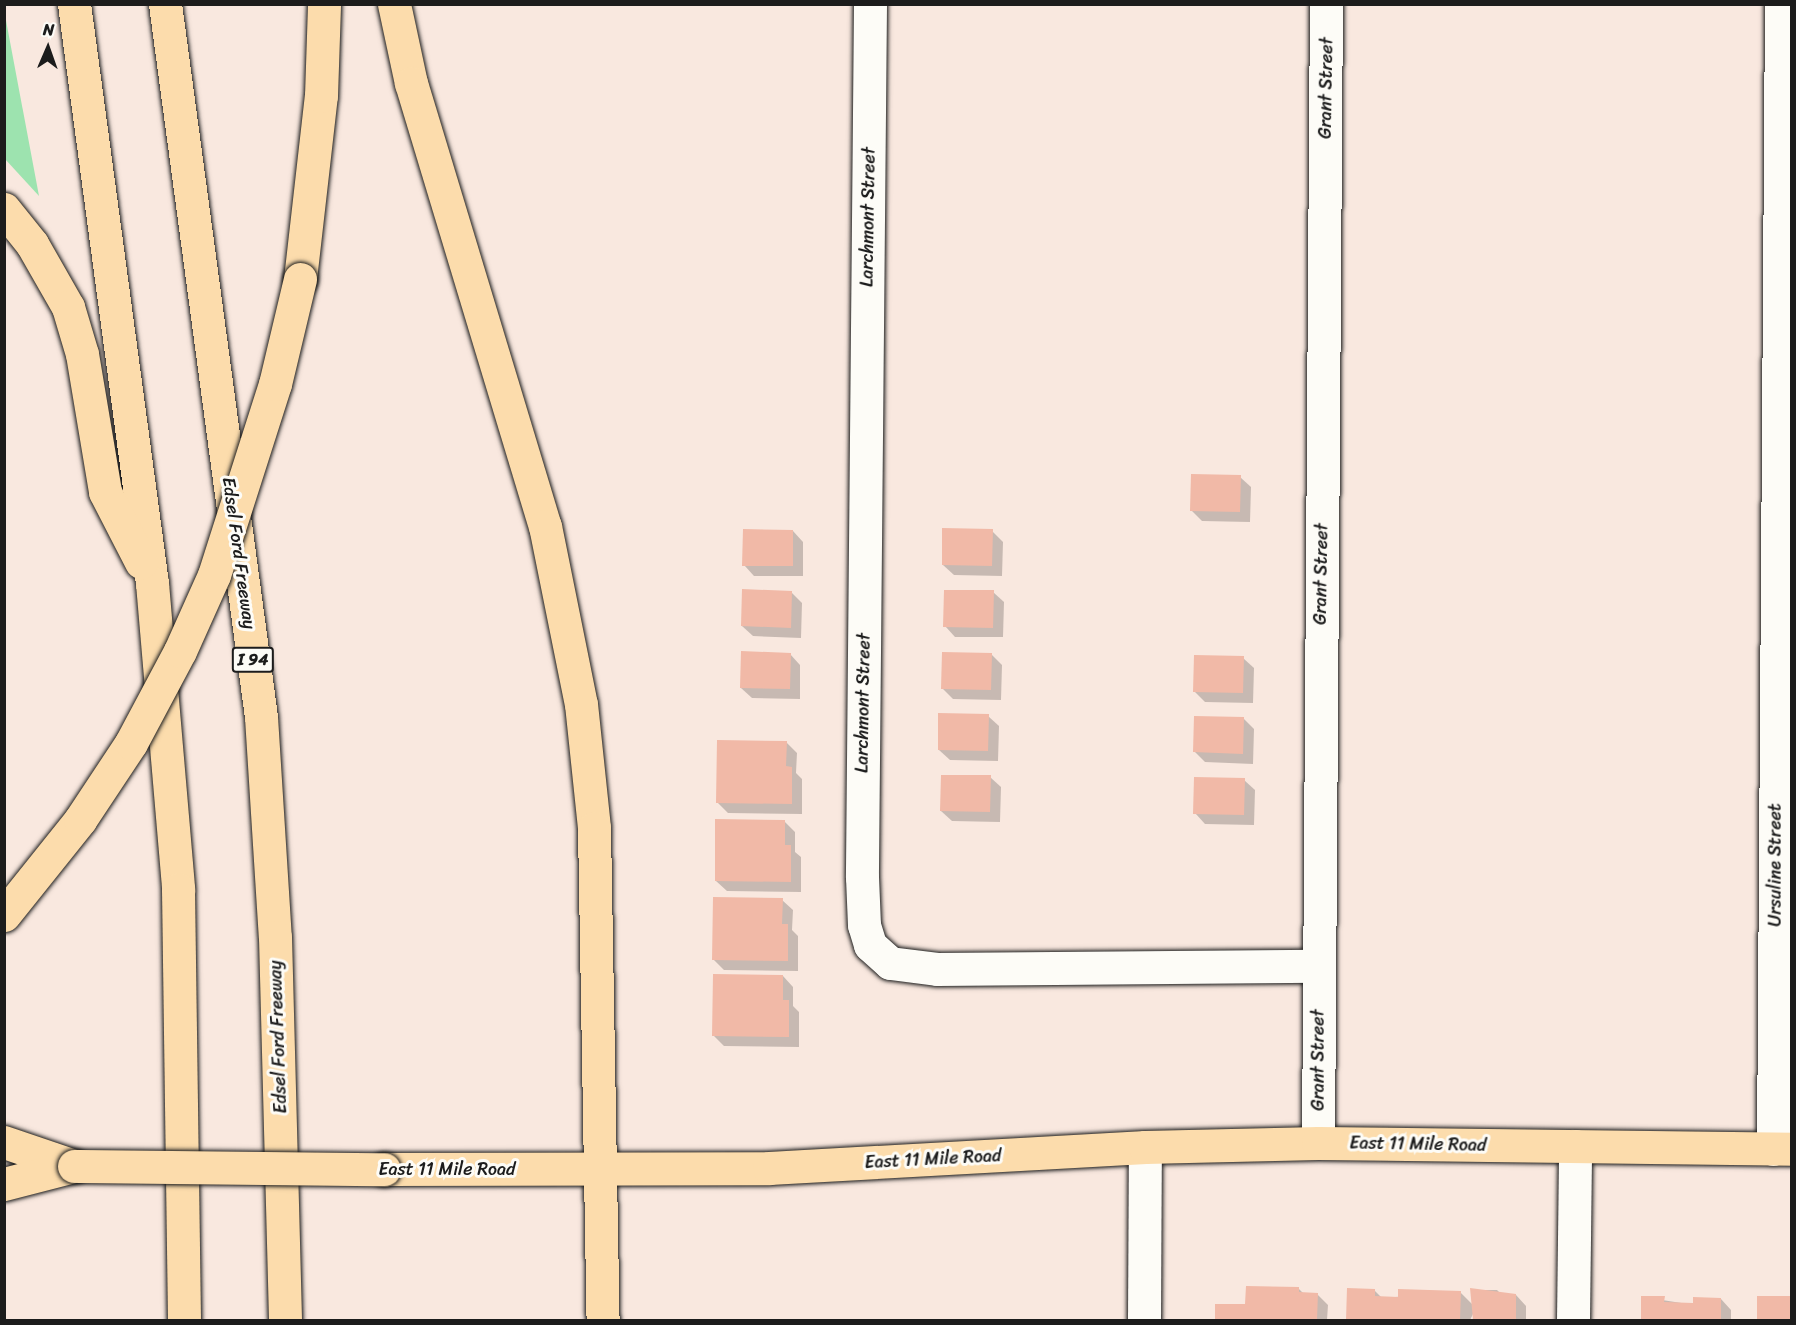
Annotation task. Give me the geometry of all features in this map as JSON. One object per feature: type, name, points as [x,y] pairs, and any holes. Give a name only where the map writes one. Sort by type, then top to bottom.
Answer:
[{"type":"main road","points":[[74,4],[152,583],[178,889],[184,1320]]},
{"type":"main road","name":"Edsel Ford Freeway","points":[[165,4],[261,717],[275,937],[285,1320]]},
{"type":"main road","points":[[4,915],[80,820],[131,743],[180,651],[214,575],[275,384],[300,279],[321,96],[324,4]]},
{"type":"main road","points":[[393,4],[411,83],[545,526],[572,650],[594,828],[597,1170],[603,1247],[603,1320]]},
{"type":"main road","points":[[4,209],[32,244],[68,307],[82,354],[105,492],[152,583]]},
{"type":"main road","name":"East 11 Mile Road","points":[[4,1142],[74,1166]]},
{"type":"main road","name":"East 11 Mile Road","points":[[4,1184],[74,1166],[597,1170],[769,1168],[1145,1147],[1318,1143],[1782,1149]]},
{"type":"street","name":"Larchmont Street","points":[[870,4],[862,876],[864,925],[870,945],[880,958],[890,963],[937,969],[1318,966]]},
{"type":"street","name":"Grant Street","points":[[1318,1143],[1326,4]]},
{"type":"street","name":"Ursuline Street","points":[[1781,4],[1782,1149]]},
{"type":"street","points":[[1573,1320],[1575,1146]]},
{"type":"street","points":[[1144,1320],[1145,1147]]},
{"type":"green space","points":[[5,15],[39,196],[5,159]]},
{"type":"building","points":[[1191,474],[1241,475],[1240,512],[1190,511]]},
{"type":"building","points":[[942,528],[993,529],[992,566],[942,565]]},
{"type":"building","points":[[743,529],[793,530],[793,566],[742,566]]},
{"type":"building","points":[[742,589],[792,591],[791,628],[741,626]]},
{"type":"building","points":[[944,590],[994,590],[993,628],[943,627]]},
{"type":"building","points":[[741,651],[791,653],[790,689],[740,688]]},
{"type":"building","points":[[942,652],[992,653],[991,690],[941,689]]},
{"type":"building","points":[[1194,655],[1244,656],[1243,693],[1193,692]]},
{"type":"building","points":[[938,713],[989,714],[988,751],[938,750]]},
{"type":"building","points":[[1194,716],[1244,717],[1243,754],[1193,752]]},
{"type":"building","points":[[717,740],[787,741],[786,766],[792,767],[792,804],[716,803]]},
{"type":"building","points":[[941,775],[991,775],[990,812],[940,811]]},
{"type":"building","points":[[1194,777],[1245,778],[1244,815],[1193,814]]},
{"type":"building","points":[[715,819],[785,820],[785,845],[791,845],[791,882],[715,881]]},
{"type":"building","points":[[713,897],[783,898],[782,924],[788,924],[788,961],[712,960]]},
{"type":"building","points":[[713,974],[783,975],[783,1000],[789,1000],[789,1037],[712,1036]]},
{"type":"building","points":[[1246,1286],[1299,1287],[1299,1292],[1318,1293],[1317,1320],[1215,1320],[1215,1304],[1245,1304]]},
{"type":"building","points":[[1347,1288],[1375,1289],[1375,1296],[1398,1297],[1398,1289],[1461,1291],[1460,1320],[1346,1320]]},
{"type":"building","points":[[1470,1288],[1516,1294],[1516,1320],[1473,1320]]},
{"type":"building","points":[[1641,1296],[1665,1296],[1664,1302],[1693,1303],[1693,1297],[1721,1298],[1721,1320],[1641,1320]]},
{"type":"building","points":[[1757,1296],[1792,1296],[1792,1320],[1757,1320]]}]
